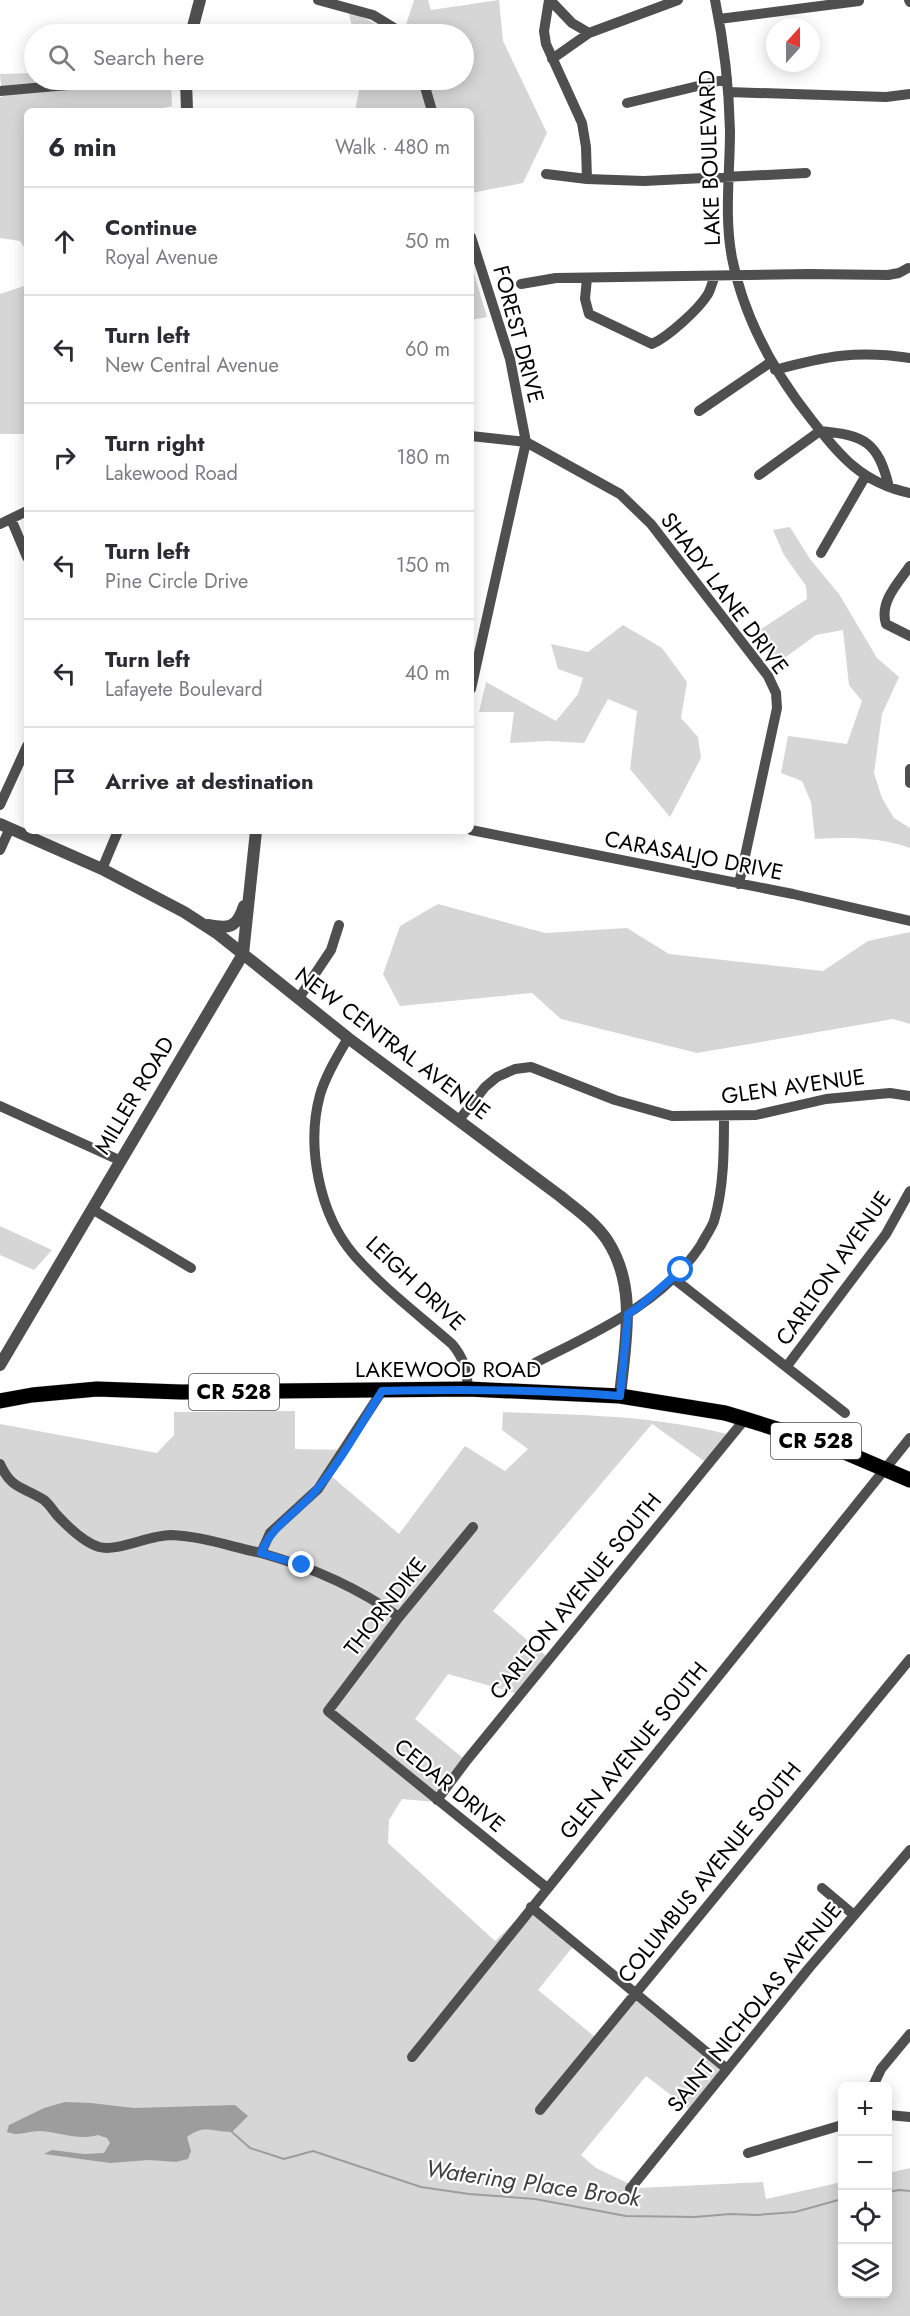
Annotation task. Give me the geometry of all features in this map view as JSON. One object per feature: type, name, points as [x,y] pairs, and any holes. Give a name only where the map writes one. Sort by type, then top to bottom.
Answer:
[{"type":"main road","name":"LAKEWOOD ROAD","points":[[0,1401],[32,1395],[97,1389],[181,1392],[468,1389],[620,1396],[724,1413],[828,1445],[886,1469]]},
{"type":"main road","name":"CR 528","points":[[886,1469],[910,1480]]},
{"type":"street","points":[[194,24],[200,0]]},
{"type":"street","points":[[318,0],[373,15],[390,24]]},
{"type":"street","points":[[550,0],[572,23],[589,33]]},
{"type":"street","points":[[550,0],[544,31],[546,44],[582,123],[586,147],[587,179]]},
{"type":"street","points":[[552,58],[589,33],[678,0]]},
{"type":"street","name":"LAKE BOULEVARD","points":[[715,0],[728,92],[727,215],[732,257],[736,276],[756,334],[773,366],[820,431],[852,467],[865,477],[910,493]]},
{"type":"street","points":[[719,19],[859,1]]},
{"type":"street","points":[[627,103],[727,79]]},
{"type":"street","points":[[0,91],[24,89]]},
{"type":"street","points":[[186,90],[187,108]]},
{"type":"street","points":[[426,90],[431,108]]},
{"type":"street","points":[[728,92],[886,97],[910,94]]},
{"type":"street","points":[[546,174],[587,179],[644,181],[806,172]]},
{"type":"street","name":"FOREST DRIVE","points":[[474,246],[510,358],[526,442],[474,676]]},
{"type":"street","points":[[521,284],[556,278],[888,275],[908,268]]},
{"type":"street","points":[[587,278],[585,299],[589,314],[652,344],[660,340],[701,303],[715,276]]},
{"type":"street","points":[[699,411],[773,366],[855,353],[910,358]]},
{"type":"street","points":[[759,475],[820,431],[847,434],[869,445],[884,469],[889,487]]},
{"type":"street","name":"SHADY LANE DRIVE","points":[[474,435],[526,442],[596,479],[630,503],[651,524],[768,676],[776,693],[777,708],[739,884]]},
{"type":"street","points":[[821,553],[865,477]]},
{"type":"street","points":[[0,524],[24,512]]},
{"type":"street","points":[[11,519],[24,550]]},
{"type":"street","points":[[910,567],[884,607],[886,624],[910,636]]},
{"type":"street","points":[[0,805],[24,753]]},
{"type":"street","points":[[910,769],[910,783]]},
{"type":"street","points":[[0,850],[5,826]]},
{"type":"street","name":"NEW CENTRAL AVENUE","points":[[5,826],[157,896],[203,924],[348,1038],[591,1221],[606,1239],[617,1259],[627,1293],[628,1314],[620,1396]]},
{"type":"street","name":"CARASALJO DRIVE","points":[[474,831],[910,921]]},
{"type":"street","points":[[102,869],[117,834]]},
{"type":"street","name":"MILLER ROAD","points":[[0,1365],[119,1160],[243,954],[256,834]]},
{"type":"street","points":[[203,924],[223,927],[239,920],[250,883]]},
{"type":"street","points":[[299,998],[331,950],[339,925]]},
{"type":"street","name":"LEIGH DRIVE","points":[[348,1038],[327,1074],[316,1111],[315,1158],[325,1200],[334,1224],[352,1252],[372,1274],[460,1353],[467,1374],[468,1389]]},
{"type":"street","name":"GLEN AVENUE","points":[[459,1120],[485,1087],[497,1077],[515,1069],[531,1067],[646,1110],[672,1116],[756,1115],[826,1099],[859,1095],[910,1096]]},
{"type":"street","points":[[0,1106],[119,1160]]},
{"type":"street","points":[[535,1363],[640,1306],[673,1278],[692,1258],[715,1219],[724,1160],[724,1116]]},
{"type":"street","name":"CARLTON AVENUE","points":[[787,1366],[886,1234],[910,1191]]},
{"type":"street","points":[[92,1209],[191,1268]]},
{"type":"street","points":[[673,1278],[845,1413]]},
{"type":"street","points":[[261,1553],[270,1533],[318,1489],[382,1391]]},
{"type":"street","name":"CARLTON AVENUE SOUTH","points":[[437,1800],[745,1419]]},
{"type":"street","points":[[886,1469],[910,1438]]},
{"type":"street","points":[[0,1464],[12,1484],[47,1502],[79,1536],[100,1547],[109,1549],[169,1535],[187,1536],[261,1553],[302,1565],[343,1584],[371,1597],[399,1617]]},
{"type":"street","name":"GLEN AVENUE SOUTH","points":[[412,2057],[886,1469]]},
{"type":"street","name":"THORNDIKE","points":[[328,1711],[399,1617],[473,1527]]},
{"type":"street","name":"COLUMBUS AVENUE SOUTH","points":[[540,2110],[910,1659]]},
{"type":"street","name":"CEDAR DRIVE","points":[[328,1711],[547,1888]]},
{"type":"street","name":"SAINT NICHOLAS AVENUE","points":[[630,2189],[910,1850]]},
{"type":"street","points":[[822,1888],[854,1915]]},
{"type":"street","points":[[531,1907],[727,2069]]},
{"type":"street","points":[[875,2082],[881,2069],[910,2034]]},
{"type":"street","points":[[892,2115],[910,2117]]},
{"type":"street","points":[[748,2153],[838,2126]]},
{"type":"shaded area","points":[[414,0],[428,0],[431,10],[499,0],[503,41],[547,133],[523,183],[474,192],[474,108],[356,108],[359,90],[474,90],[474,24],[406,24]]},
{"type":"shaded area","points":[[348,10],[376,24],[352,24]]},
{"type":"shaded area","points":[[24,73],[24,90],[171,90],[172,106],[163,108],[24,108],[24,247],[20,241],[0,238],[0,97],[2,97],[0,74]]},
{"type":"shaded area","points":[[474,273],[487,317],[474,319]]},
{"type":"shaded area","points":[[24,286],[24,434],[0,434],[0,294]]},
{"type":"shaded area","points":[[790,527],[810,559],[839,594],[877,658],[899,677],[882,714],[874,773],[882,798],[894,818],[910,828],[910,848],[899,844],[863,839],[815,839],[811,802],[802,781],[781,773],[788,736],[847,744],[862,701],[849,685],[843,630],[816,635],[776,664],[755,633],[807,599],[806,586],[784,555],[773,530]]},
{"type":"shaded area","points":[[623,625],[662,648],[687,682],[681,718],[698,737],[701,758],[670,817],[630,769],[637,711],[608,699],[584,743],[548,741],[510,743],[514,712],[479,712],[486,682],[556,721],[578,694],[583,678],[558,669],[551,644],[588,652]]},
{"type":"shaded area","points":[[438,904],[545,933],[627,928],[669,954],[823,971],[868,941],[910,932],[910,1024],[893,1019],[697,1053],[561,1019],[532,993],[400,1006],[383,974],[400,926]]},
{"type":"shaded area","points":[[0,1226],[52,1250],[34,1270],[0,1255]]},
{"type":"shaded area","points":[[295,1411],[295,1449],[348,1450],[330,1475],[399,1534],[465,1446],[505,1471],[528,1449],[502,1430],[503,1412],[589,1415],[646,1420],[702,1428],[730,1435],[707,1463],[652,1424],[493,1611],[551,1660],[522,1695],[448,1674],[415,1719],[468,1762],[436,1802],[402,1799],[389,1820],[388,1843],[495,1941],[530,1907],[575,1944],[538,1990],[595,2037],[634,1994],[732,2071],[696,2114],[646,2076],[581,2155],[596,2168],[638,2188],[763,2182],[766,2199],[838,2183],[838,2298],[892,2298],[892,2172],[910,2168],[910,2316],[0,2316],[0,1424],[157,1453],[174,1435],[174,1412]]},
{"type":"shaded area","points":[[65,2102],[134,2108],[235,2105],[248,2116],[232,2132],[204,2130],[193,2133],[187,2137],[191,2151],[188,2159],[176,2162],[149,2160],[110,2163],[44,2154],[52,2150],[84,2154],[104,2153],[110,2143],[107,2138],[98,2135],[76,2137],[40,2131],[19,2134],[7,2132],[9,2125],[44,2108]]},
{"type":"waterway","name":"Watering Place Brook","points":[[232,2132],[250,2148],[284,2159],[313,2151],[421,2187],[469,2194],[535,2199],[626,2216],[757,2215],[795,2212],[838,2200]]},
{"type":"waterway","name":"Watering Place Brook","points":[[892,2191],[910,2191]]},
{"type":"route","points":[[302,1565],[261,1553],[265,1542],[270,1533],[318,1489],[382,1391],[468,1389],[620,1396],[628,1314],[681,1270]]}]
